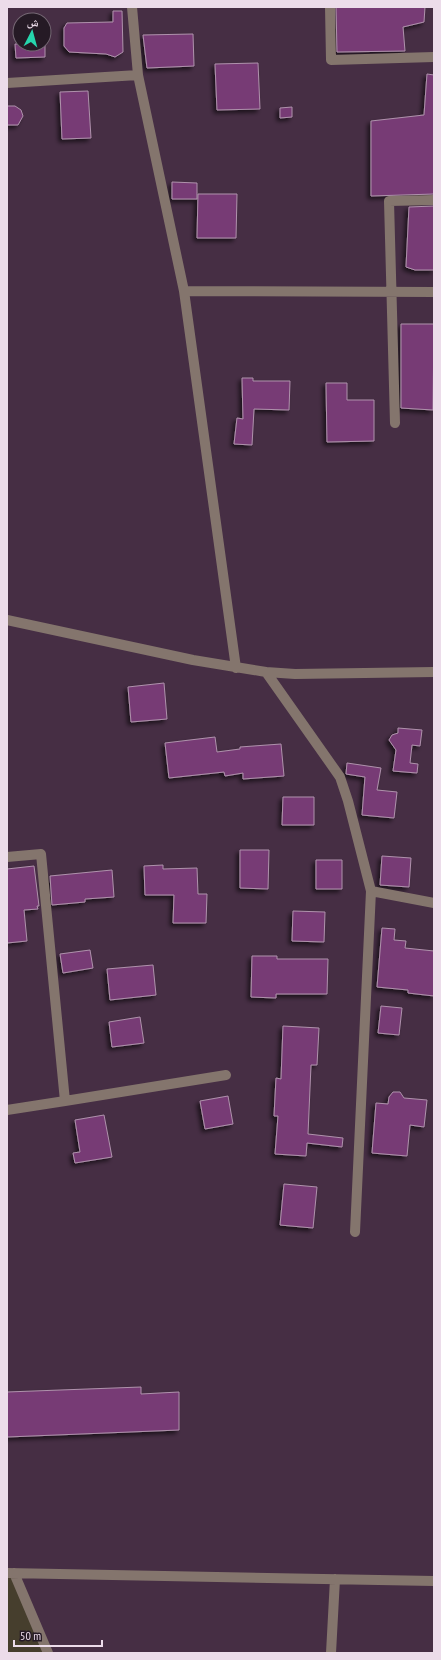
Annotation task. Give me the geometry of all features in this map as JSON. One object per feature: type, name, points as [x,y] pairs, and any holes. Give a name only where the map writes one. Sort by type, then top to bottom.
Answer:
[{"type":"street","points":[[132,7],[138,75],[184,291],[236,668]]},
{"type":"street","points":[[330,7],[331,60],[434,57]]},
{"type":"street","points":[[7,83],[138,75]]},
{"type":"street","points":[[395,423],[393,292],[389,201],[434,200]]},
{"type":"street","points":[[184,291],[434,292]]},
{"type":"street","points":[[7,620],[236,668],[266,672],[295,674],[434,672]]},
{"type":"street","points":[[266,672],[340,777],[371,891],[355,1232]]},
{"type":"street","points":[[7,857],[41,854],[65,1101]]},
{"type":"street","points":[[371,891],[434,903]]},
{"type":"street","points":[[7,1110],[226,1075]]},
{"type":"street","points":[[48,1653],[10,1573],[434,1581]]},
{"type":"street","points":[[331,1653],[335,1579]]},
{"type":"shaded area","points":[[7,1573],[14,1573],[48,1653],[7,1653]]},
{"type":"building","points":[[336,7],[425,7],[424,22],[403,27],[405,51],[337,52]]},
{"type":"building","points":[[113,11],[122,11],[123,52],[115,57],[106,54],[69,52],[64,46],[64,28],[67,23],[113,22]]},
{"type":"building","points":[[193,34],[194,66],[147,68],[143,35]]},
{"type":"building","points":[[16,52],[45,52],[45,57],[16,58]]},
{"type":"building","points":[[258,63],[260,109],[217,110],[215,64]]},
{"type":"building","points":[[427,74],[434,75],[434,194],[371,196],[371,121],[424,115]]},
{"type":"building","points":[[88,91],[91,138],[62,139],[60,92]]},
{"type":"building","points":[[7,106],[15,106],[21,110],[23,116],[18,125],[7,125]]},
{"type":"building","points":[[292,107],[292,117],[280,118],[280,108]]},
{"type":"building","points":[[172,182],[197,183],[197,199],[172,199]]},
{"type":"building","points":[[198,194],[237,194],[236,238],[197,238]]},
{"type":"building","points":[[434,206],[434,270],[415,270],[406,267],[409,207]]},
{"type":"building","points":[[401,324],[434,324],[433,410],[401,408]]},
{"type":"building","points":[[242,378],[253,378],[253,381],[290,381],[289,410],[254,409],[252,445],[234,444],[237,418],[243,419]]},
{"type":"building","points":[[326,383],[347,383],[347,400],[374,400],[374,441],[327,442]]},
{"type":"building","points":[[164,683],[167,719],[131,722],[128,687]]},
{"type":"building","points":[[398,728],[422,730],[420,746],[412,745],[410,763],[418,764],[417,773],[393,771],[396,750],[389,740],[392,735],[398,733]]},
{"type":"building","points":[[215,737],[217,752],[240,749],[240,747],[281,744],[284,776],[243,779],[243,773],[225,776],[224,772],[169,778],[165,743]]},
{"type":"building","points":[[347,763],[381,768],[377,790],[397,792],[394,818],[362,815],[365,777],[346,774]]},
{"type":"building","points":[[283,797],[314,797],[314,825],[282,825]]},
{"type":"building","points":[[240,850],[269,850],[268,889],[240,888]]},
{"type":"building","points":[[382,856],[411,858],[409,887],[380,885]]},
{"type":"building","points":[[316,860],[342,860],[342,889],[316,889]]},
{"type":"building","points":[[163,865],[163,869],[197,868],[198,894],[207,894],[206,923],[173,923],[174,895],[145,895],[144,866]]},
{"type":"building","points":[[34,866],[39,906],[37,906],[38,909],[24,910],[27,941],[7,943],[7,869]]},
{"type":"building","points":[[112,870],[114,897],[85,899],[85,902],[52,905],[50,876]]},
{"type":"building","points":[[293,911],[325,912],[324,942],[292,941]]},
{"type":"building","points":[[382,928],[395,929],[394,940],[406,941],[405,948],[434,951],[434,996],[408,993],[408,990],[377,987]]},
{"type":"building","points":[[90,950],[93,968],[63,973],[60,954]]},
{"type":"building","points":[[252,956],[277,956],[277,959],[328,959],[327,994],[276,994],[276,998],[251,997]]},
{"type":"building","points":[[153,965],[156,995],[110,1000],[107,969]]},
{"type":"building","points":[[381,1006],[402,1008],[399,1035],[378,1033]]},
{"type":"building","points":[[140,1017],[144,1043],[112,1047],[109,1022]]},
{"type":"building","points":[[283,1026],[319,1028],[317,1065],[311,1065],[308,1134],[343,1138],[342,1147],[307,1143],[306,1156],[275,1154],[278,1116],[274,1116],[276,1078],[281,1079]]},
{"type":"building","points":[[393,1092],[400,1092],[404,1098],[427,1100],[424,1127],[410,1125],[407,1156],[372,1153],[376,1103],[388,1104],[389,1097]]},
{"type":"building","points":[[228,1096],[233,1124],[205,1129],[200,1101]]},
{"type":"building","points":[[104,1115],[112,1157],[75,1163],[73,1153],[80,1152],[75,1120]]},
{"type":"building","points":[[284,1184],[317,1187],[313,1228],[280,1225]]},
{"type":"building","points":[[141,1387],[141,1394],[179,1392],[179,1430],[7,1437],[7,1392]]}]
